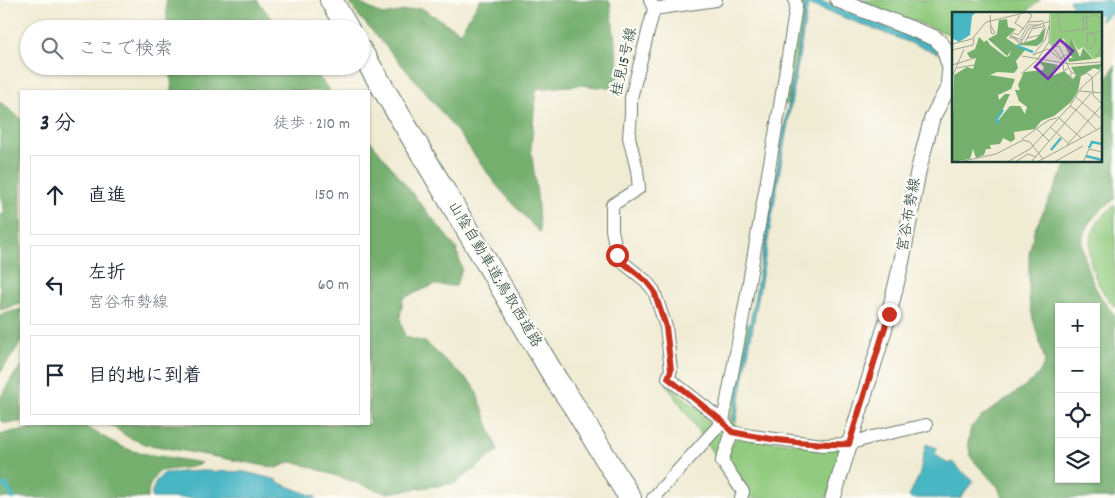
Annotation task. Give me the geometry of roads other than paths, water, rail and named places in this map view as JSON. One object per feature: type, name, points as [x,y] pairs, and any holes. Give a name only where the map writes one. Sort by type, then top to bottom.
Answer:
[{"type":"highway","points":[[321,0],[333,20]]},
{"type":"highway","points":[[331,0],[343,20]]},
{"type":"highway","name":"山陰自動車道;鳥取西道路","points":[[370,68],[553,383],[564,412],[620,498]]},
{"type":"highway","name":"山陰自動車道;鳥取西道路","points":[[365,75],[467,249],[553,383],[574,406],[630,498]]},
{"type":"street","points":[[652,4],[716,0]]},
{"type":"street","points":[[653,498],[722,421],[742,322],[778,116],[796,6],[795,0]]},
{"type":"street","name":"宮谷布勢線","points":[[834,498],[889,314],[902,260],[918,172],[932,118],[948,88],[950,67],[943,46],[935,38],[838,0]]},
{"type":"street","name":"桂見15号線","points":[[652,4],[631,98],[629,137],[637,170],[639,188],[612,205],[612,230],[617,255],[621,261],[646,281],[654,291],[666,327],[671,370],[668,378],[722,421]]},
{"type":"street","points":[[722,421],[732,432],[823,445],[849,444],[926,424]]},
{"type":"street","points":[[732,432],[722,461],[743,492],[741,498]]},
{"type":"water","points":[[805,0],[818,0],[934,45],[937,53],[808,4],[736,421],[733,421],[804,14]]},
{"type":"water","points":[[1069,0],[1109,0],[1115,8],[1102,20],[1102,12],[1076,12]]},
{"type":"water","points":[[926,444],[937,448],[935,454],[948,464],[952,462],[973,481],[960,498],[910,498],[909,496],[919,476]]},
{"type":"water","points":[[201,471],[245,472],[277,480],[277,482],[316,498],[152,498],[156,481],[164,473]]},
{"type":"waterway","points":[[0,488],[6,485],[13,498]]}]
